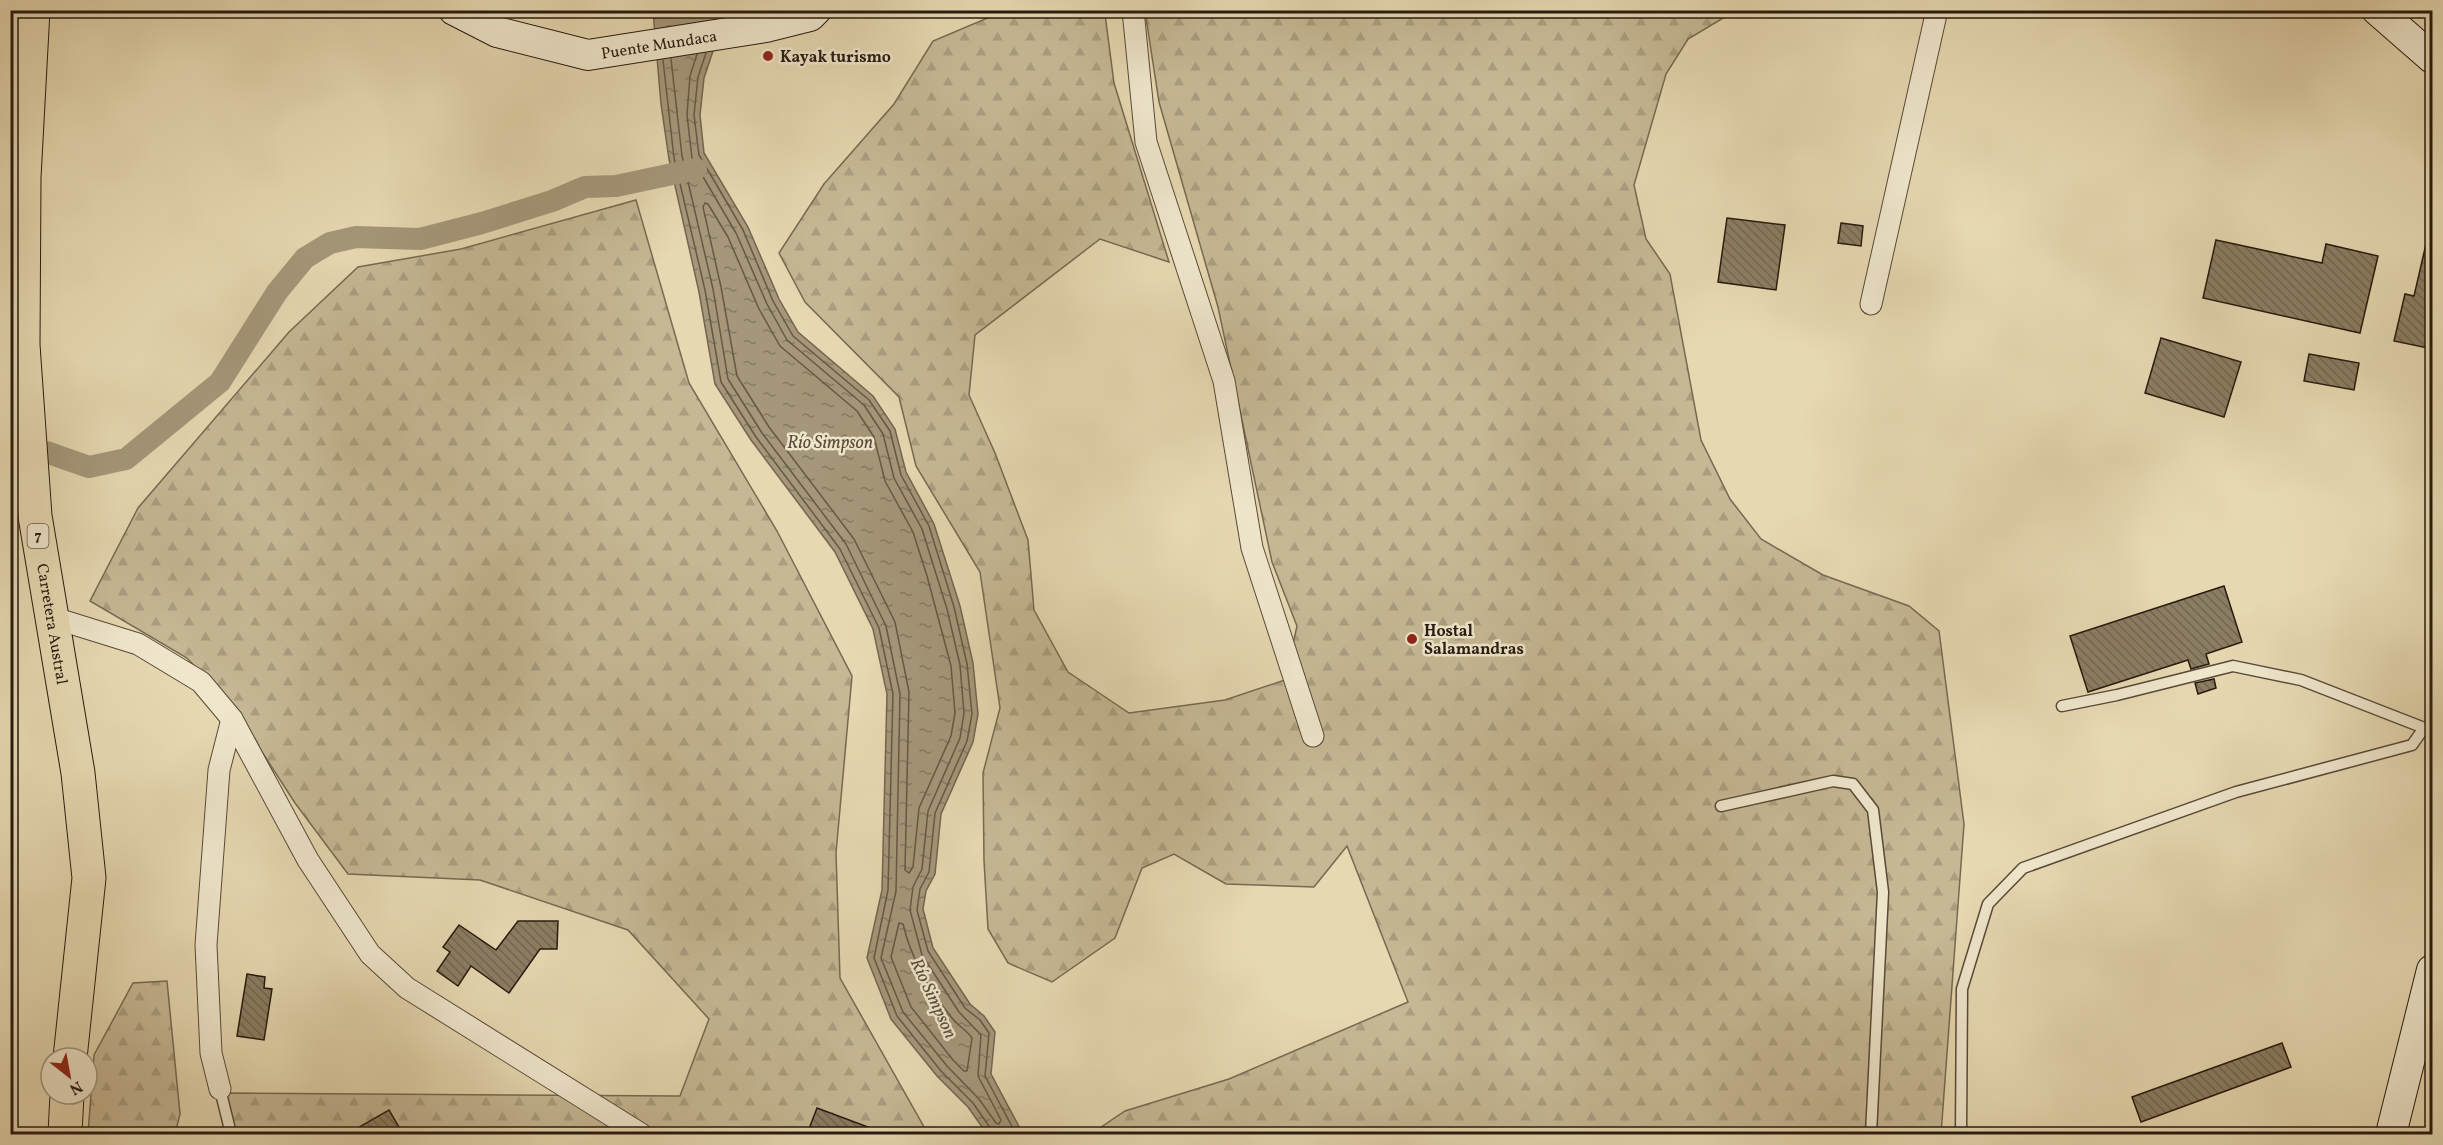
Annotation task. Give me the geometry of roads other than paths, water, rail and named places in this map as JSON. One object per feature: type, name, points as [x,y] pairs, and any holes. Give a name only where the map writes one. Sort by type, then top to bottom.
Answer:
[{"type":"highway","name":"Carretera Austral","points":[[33,10],[24,177],[23,345],[18,382],[35,516],[78,773],[89,878],[71,1046]]},
{"type":"street","name":"Puente Mundaca","points":[[454,10],[497,32],[588,55],[766,27],[810,16],[816,10]]},
{"type":"street","points":[[1133,10],[1146,142],[1224,381],[1252,548],[1313,736]]},
{"type":"street","points":[[1871,304],[1936,10]]},
{"type":"street","points":[[2377,10],[2433,58]]},
{"type":"street","points":[[51,617],[138,644],[201,682],[232,719],[308,860],[370,954],[407,988],[641,1134]]},
{"type":"street","points":[[220,1089],[210,1053],[206,945],[219,770],[232,719]]},
{"type":"street","points":[[2391,1134],[2433,970]]},
{"type":"lane","points":[[1961,1134],[1962,989],[1988,904],[2023,868],[2236,792],[2412,745],[2428,729],[2301,680],[2233,666],[2062,706]]},
{"type":"lane","points":[[1722,806],[1833,781],[1853,784],[1873,810],[1882,892],[1871,1134]]},
{"type":"lane","points":[[220,1089],[231,1134]]},
{"type":"water","name":"Río Simpson","points":[[723,10],[704,78],[700,115],[704,153],[748,227],[779,299],[798,332],[873,396],[895,429],[906,472],[934,524],[960,606],[973,663],[978,714],[973,742],[941,814],[935,874],[926,891],[923,909],[933,948],[970,1004],[984,1016],[995,1032],[991,1074],[1023,1134],[987,1134],[968,1107],[937,1076],[891,1019],[867,958],[882,890],[887,694],[873,629],[835,552],[751,440],[715,384],[699,292],[669,159],[661,104],[653,11]]},
{"type":"waterway","points":[[46,452],[89,467],[126,459],[220,382],[277,292],[305,258],[330,243],[356,237],[420,239],[552,201],[585,187],[616,186],[696,169]]},
{"type":"place","name":"Kayak turismo","points":[[768,56]]},
{"type":"place","name":"Hostal Salamandras","points":[[1412,639]]}]
